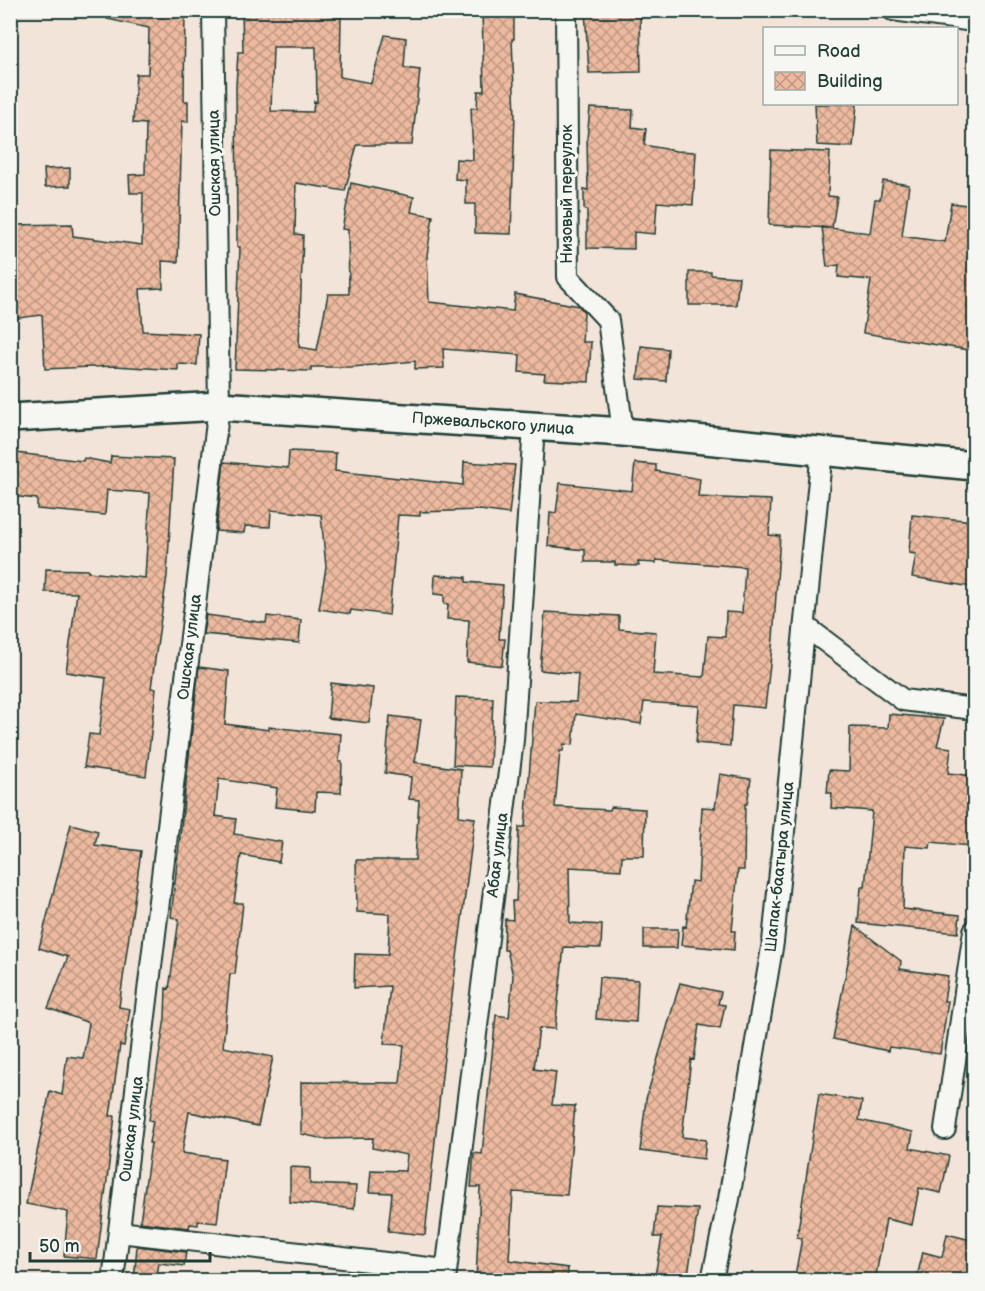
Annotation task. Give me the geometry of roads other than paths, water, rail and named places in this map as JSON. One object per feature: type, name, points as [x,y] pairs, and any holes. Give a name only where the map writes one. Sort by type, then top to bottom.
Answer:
[{"type":"main road","name":"Пржевальского улица","points":[[10,418],[219,406],[623,432],[975,466]]},
{"type":"street","name":"Ошская улица","points":[[113,1281],[219,406],[213,10]]},
{"type":"street","name":"Низовый переулок","points":[[566,10],[568,277],[608,320],[623,432]]},
{"type":"street","points":[[893,10],[975,21]]},
{"type":"street","name":"Абая улица","points":[[446,1275],[513,740],[534,427]]},
{"type":"street","name":"Шапак-баатыра улица","points":[[712,1281],[729,1199],[773,942],[822,450]]},
{"type":"street","points":[[805,626],[903,699],[975,710]]},
{"type":"street","points":[[945,1129],[975,931]]},
{"type":"street","points":[[119,1232],[446,1275]]}]
